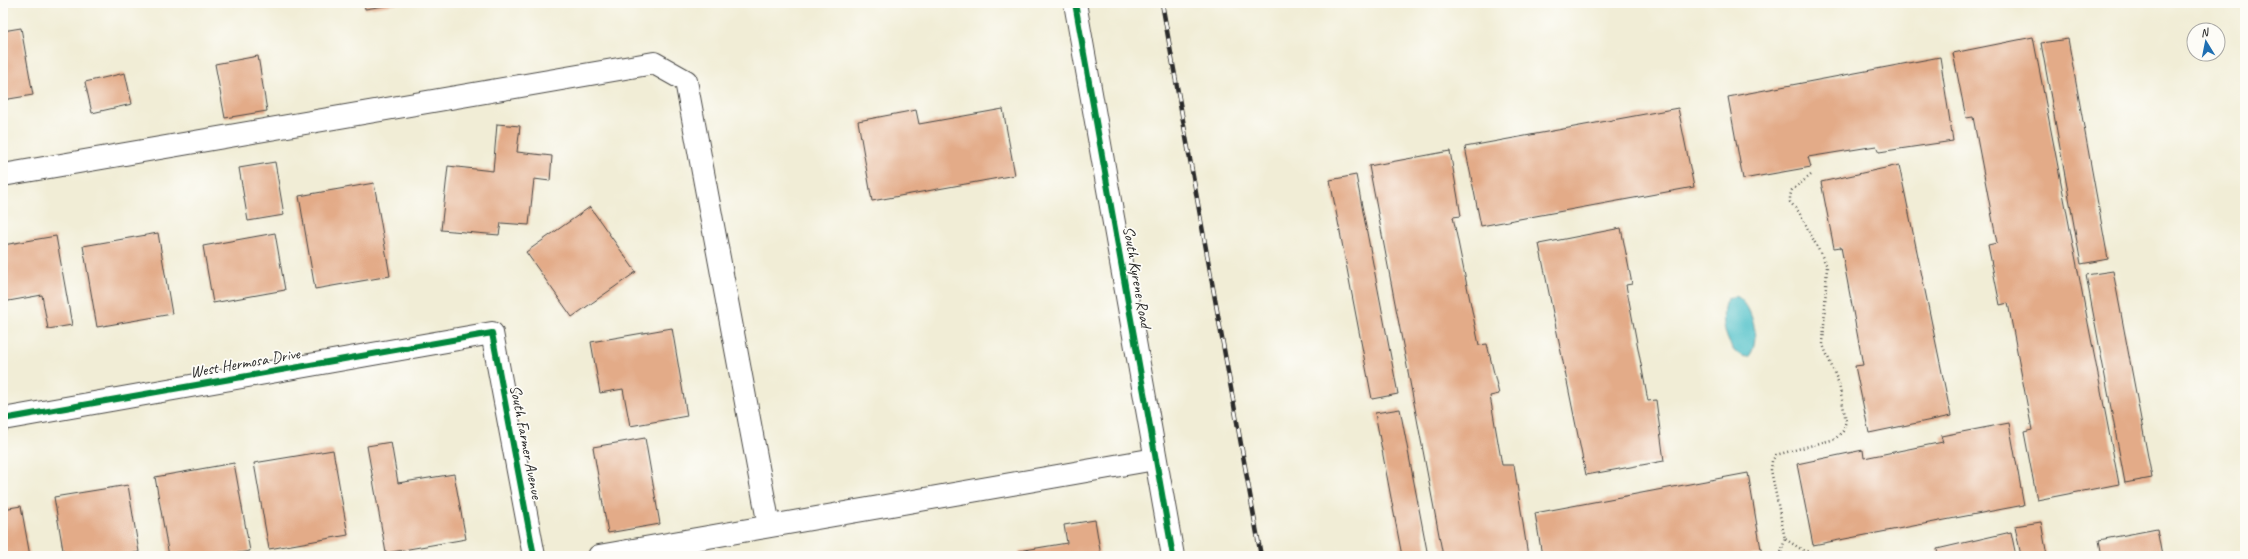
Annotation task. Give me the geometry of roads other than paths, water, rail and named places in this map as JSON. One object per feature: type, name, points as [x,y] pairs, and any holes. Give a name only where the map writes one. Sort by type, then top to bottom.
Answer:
[{"type":"street","name":"South Kyrene Road","points":[[1075,3],[1172,556]]},
{"type":"street","points":[[3,175],[654,63],[686,81],[769,526]]},
{"type":"street","name":"West Hermosa Drive","points":[[3,419],[492,333]]},
{"type":"street","name":"South Farmer Avenue","points":[[492,333],[534,556]]},
{"type":"street","points":[[599,556],[1155,458]]},
{"type":"water","points":[[1736,296],[1742,300],[1747,307],[1754,325],[1754,343],[1752,351],[1748,357],[1740,355],[1734,350],[1729,343],[1724,324],[1723,314],[1727,299]]},
{"type":"railway","points":[[1162,3],[1261,556]]}]
